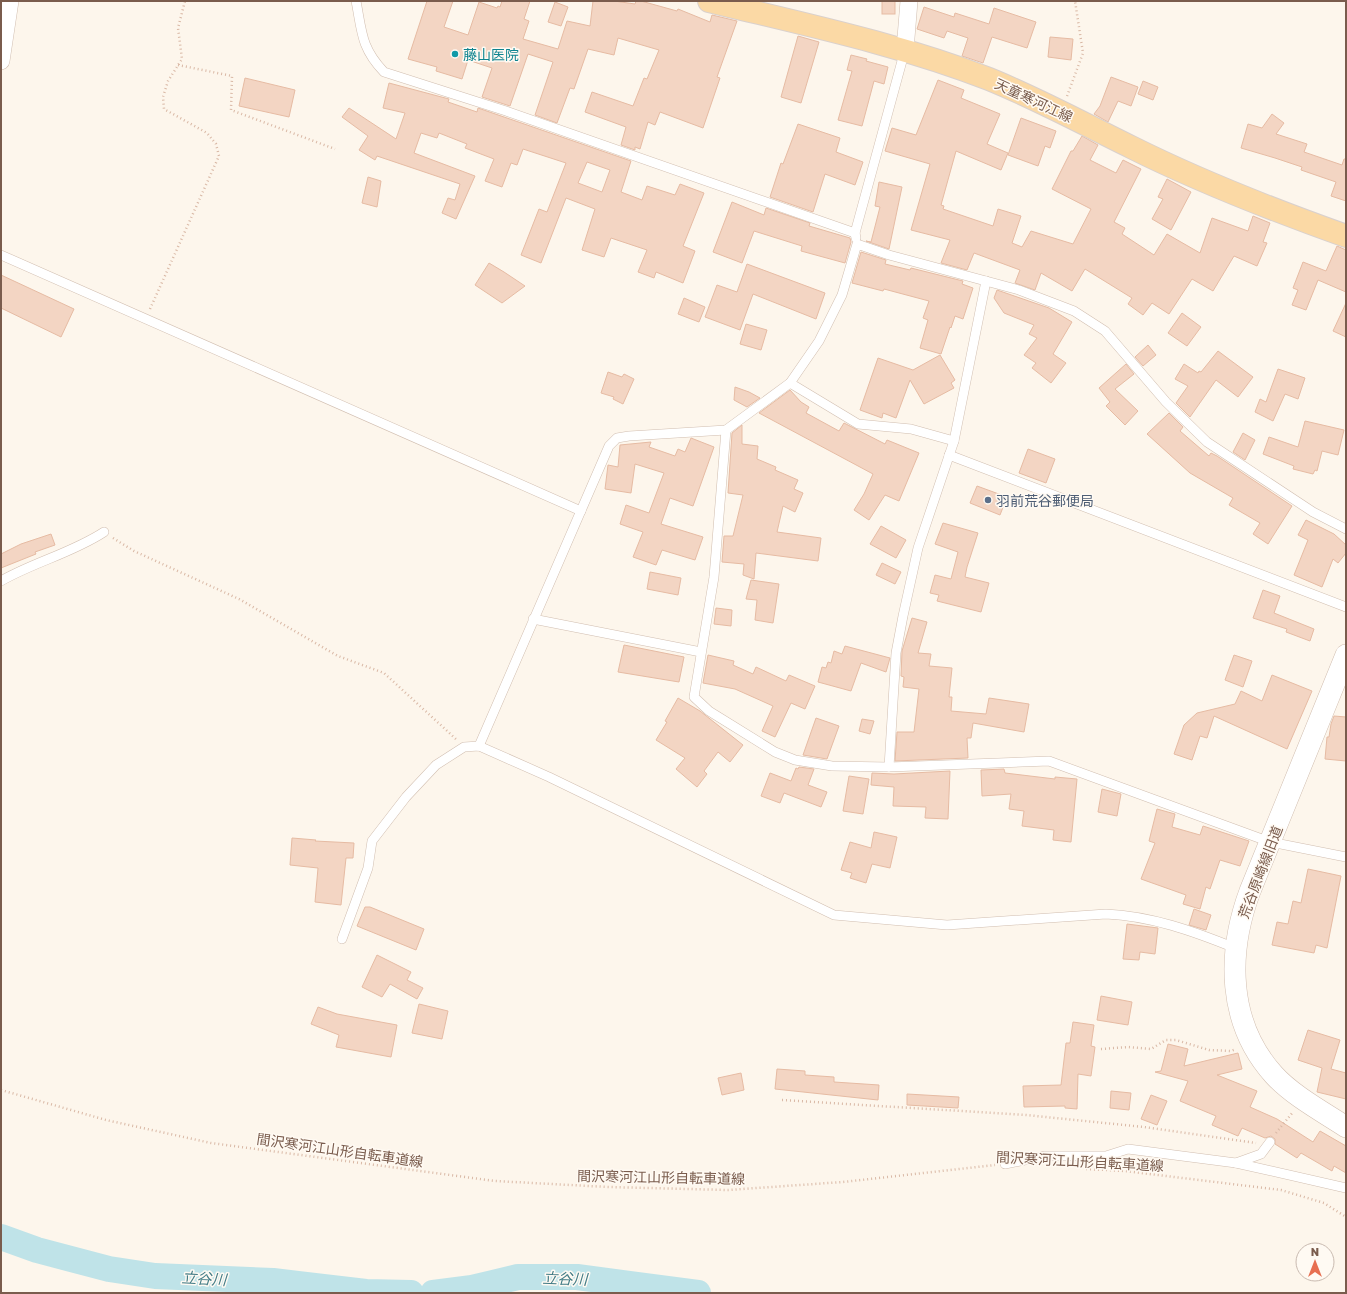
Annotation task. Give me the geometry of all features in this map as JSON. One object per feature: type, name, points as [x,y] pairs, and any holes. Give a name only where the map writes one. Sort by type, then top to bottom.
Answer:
[{"type":"main road","name":"天童寒河江線","points":[[709,1],[918,53],[990,80],[1061,112],[1132,148],[1257,204],[1346,236]]},
{"type":"street","points":[[1,61],[10,1]]},
{"type":"street","points":[[905,50],[910,1]]},
{"type":"street","name":"荒谷原崎線旧道","points":[[1346,655],[1242,913],[1235,948],[1235,970],[1240,1011],[1252,1042],[1262,1060],[1275,1076],[1346,1127]]},
{"type":"lane","points":[[356,1],[364,46],[373,61],[384,72],[536,121],[855,232]]},
{"type":"lane","points":[[479,746],[610,446],[618,438],[726,430],[790,383],[819,341],[842,295],[857,244],[855,232],[905,50]]},
{"type":"lane","points":[[857,244],[889,255],[1034,295],[1074,311],[1105,331],[1166,402],[1207,442],[1313,512],[1346,529]]},
{"type":"lane","points":[[1,255],[581,511]]},
{"type":"lane","points":[[889,767],[896,653],[903,616],[918,548],[954,441],[986,281]]},
{"type":"lane","points":[[790,383],[858,424],[911,429],[954,441]]},
{"type":"lane","points":[[726,430],[714,577],[694,697],[709,711],[775,752],[795,760],[832,766],[889,767],[1049,761],[1270,842],[1346,857]]},
{"type":"lane","points":[[949,454],[1346,608]]},
{"type":"lane","points":[[1,581],[18,571],[90,541],[104,532]]},
{"type":"lane","points":[[534,619],[701,652]]},
{"type":"lane","points":[[342,939],[368,868],[372,841],[406,797],[436,765],[464,747],[479,746],[549,777],[834,915],[947,925],[1106,914],[1128,915],[1184,928],[1235,948]]},
{"type":"lane","points":[[1236,1163],[1261,1154],[1270,1142]]},
{"type":"lane","points":[[1005,1164],[1045,1156],[1106,1156],[1128,1149],[1236,1163],[1346,1188]]},
{"type":"path","points":[[145,319],[219,156],[216,144],[208,133],[164,109],[165,92],[168,81],[182,59],[178,28],[185,1]]},
{"type":"path","points":[[1061,112],[1083,53],[1075,1]]},
{"type":"path","points":[[178,65],[232,76],[232,110],[335,149]]},
{"type":"path","points":[[104,532],[134,551],[239,599],[338,656],[384,673],[464,747]]},
{"type":"path","points":[[1101,1049],[1128,1047],[1151,1049],[1166,1040],[1176,1040],[1209,1050],[1230,1051],[1252,1042]]},
{"type":"path","name":"間沢寒河江山形自転車道線","points":[[1,1090],[106,1120],[210,1143],[495,1181],[622,1188],[728,1190],[843,1182],[1005,1164]]},
{"type":"path","points":[[782,1100],[1026,1115],[1144,1127],[1258,1143],[1270,1142],[1304,1098]]},
{"type":"path","name":"間沢寒河江山形自転車道線","points":[[1080,1169],[1125,1171],[1281,1190],[1324,1203],[1346,1218]]},
{"type":"building","points":[[427,1],[453,1],[444,27],[468,35],[479,2],[497,8],[498,6],[500,7],[502,1],[530,1],[524,19],[529,21],[523,39],[558,49],[567,21],[590,26],[593,1],[614,1],[635,4],[636,1],[641,1],[677,11],[678,9],[710,22],[712,15],[737,21],[717,77],[720,78],[703,128],[660,112],[655,125],[648,122],[640,149],[635,147],[635,150],[621,145],[626,127],[585,112],[592,92],[633,106],[644,78],[647,79],[659,50],[618,38],[614,55],[588,49],[574,89],[570,88],[557,123],[535,115],[553,62],[528,54],[510,106],[482,97],[492,68],[468,60],[462,79],[436,71],[437,67],[408,59]]},
{"type":"building","points":[[882,1],[895,1],[895,14],[882,14]]},
{"type":"building","points":[[555,2],[568,7],[561,26],[548,22]]},
{"type":"building","points":[[924,7],[954,17],[955,13],[989,24],[994,8],[1036,22],[1027,48],[992,37],[983,63],[962,56],[968,38],[947,31],[944,38],[917,29]]},
{"type":"building","points":[[798,36],[819,42],[801,103],[781,97]]},
{"type":"building","points":[[1050,37],[1073,39],[1071,60],[1048,57]]},
{"type":"building","points":[[851,55],[888,67],[884,84],[874,81],[862,126],[838,120],[852,71],[847,70]]},
{"type":"building","points":[[1111,77],[1138,87],[1131,106],[1118,101],[1108,122],[1094,114],[1100,106]]},
{"type":"building","points":[[245,78],[295,90],[289,117],[239,106]]},
{"type":"building","points":[[938,80],[964,90],[961,98],[1000,114],[987,144],[1008,153],[1001,170],[956,151],[941,205],[944,206],[943,209],[993,226],[998,209],[1021,216],[1012,243],[1022,247],[1031,231],[1073,244],[1091,209],[1052,189],[1071,151],[1073,151],[1082,136],[1098,145],[1090,160],[1116,173],[1123,160],[1141,169],[1114,222],[1125,228],[1122,234],[1154,255],[1167,234],[1200,253],[1212,218],[1248,231],[1253,216],[1270,223],[1263,242],[1267,243],[1257,266],[1234,256],[1213,291],[1192,279],[1169,314],[1152,303],[1143,315],[1128,304],[1132,298],[1085,269],[1072,291],[1041,273],[1035,290],[1015,283],[1020,270],[974,253],[967,270],[941,263],[950,240],[911,230],[930,164],[885,151],[892,128],[916,135]]},
{"type":"building","points":[[1143,81],[1158,87],[1153,100],[1138,94]]},
{"type":"building","points":[[389,83],[449,99],[448,102],[477,112],[478,108],[631,161],[621,192],[642,200],[647,186],[675,195],[680,184],[704,193],[683,246],[695,251],[683,283],[656,272],[654,278],[638,272],[647,250],[611,238],[604,257],[582,250],[595,209],[566,198],[541,263],[521,255],[539,209],[547,212],[566,163],[523,149],[517,165],[511,163],[502,187],[485,181],[494,159],[465,148],[467,144],[439,133],[437,138],[421,133],[414,153],[475,176],[456,219],[442,213],[448,198],[455,200],[460,184],[377,156],[375,160],[359,150],[368,136],[342,117],[349,108],[396,139],[405,113],[383,108]],"holes":[[[587,162],[610,170],[602,192],[578,183]]]},
{"type":"building","points":[[1272,114],[1284,123],[1276,134],[1307,144],[1304,152],[1342,165],[1344,159],[1346,159],[1346,201],[1331,196],[1336,182],[1301,170],[1302,167],[1241,148],[1248,124],[1262,128]]},
{"type":"building","points":[[1021,118],[1056,131],[1050,148],[1045,146],[1038,166],[1008,155]]},
{"type":"building","points":[[798,124],[840,138],[836,152],[863,162],[855,185],[825,174],[813,212],[770,197],[781,163],[783,164]]},
{"type":"building","points":[[368,177],[381,181],[377,207],[362,203]]},
{"type":"building","points":[[1167,179],[1191,192],[1171,230],[1152,219],[1163,199],[1158,197]]},
{"type":"building","points":[[879,182],[902,187],[889,249],[866,241],[871,242],[880,207],[875,206]]},
{"type":"building","points":[[732,202],[764,215],[766,208],[810,223],[809,226],[850,238],[851,242],[845,263],[801,251],[802,246],[754,231],[742,263],[713,252]]},
{"type":"building","points":[[1337,246],[1346,250],[1346,292],[1318,280],[1306,310],[1292,305],[1298,290],[1293,288],[1303,262],[1326,271]]},
{"type":"building","points":[[861,252],[886,260],[885,264],[910,270],[911,268],[963,281],[962,284],[973,288],[963,319],[955,316],[941,354],[920,348],[928,320],[923,318],[929,301],[884,289],[883,291],[852,283]]},
{"type":"building","points":[[489,263],[525,286],[502,303],[475,285]]},
{"type":"building","points":[[747,264],[825,293],[816,319],[753,294],[740,330],[705,317],[717,285],[737,292]]},
{"type":"building","points":[[1,275],[74,309],[61,337],[1,308]]},
{"type":"building","points":[[997,290],[1049,308],[1072,322],[1053,354],[1066,363],[1051,383],[1032,368],[1036,363],[1024,355],[1037,338],[1029,334],[1034,325],[1004,313],[994,298]]},
{"type":"building","points":[[684,298],[705,307],[699,322],[678,314]]},
{"type":"building","points":[[1346,303],[1346,337],[1333,331]]},
{"type":"building","points":[[1182,313],[1201,327],[1187,346],[1168,333]]},
{"type":"building","points":[[746,324],[767,330],[761,350],[740,344]]},
{"type":"building","points":[[1148,345],[1156,355],[1143,366],[1135,357]]},
{"type":"building","points":[[1218,351],[1253,377],[1238,397],[1216,380],[1190,417],[1176,403],[1188,386],[1175,379],[1184,364],[1198,373],[1199,371],[1201,372]]},
{"type":"building","points":[[940,355],[955,380],[951,383],[954,388],[924,404],[910,380],[896,418],[883,413],[882,418],[860,410],[878,358],[913,370]]},
{"type":"building","points":[[1126,364],[1134,374],[1115,389],[1138,411],[1125,425],[1106,406],[1110,402],[1099,388]]},
{"type":"building","points":[[1278,369],[1305,378],[1298,399],[1285,394],[1273,421],[1255,412],[1260,399],[1266,402]]},
{"type":"building","points":[[608,372],[622,377],[624,374],[634,379],[623,404],[613,399],[614,397],[601,393]]},
{"type":"building","points":[[735,387],[760,398],[747,407],[734,400]]},
{"type":"building","points":[[790,390],[801,402],[809,407],[806,413],[839,431],[844,423],[885,444],[887,440],[919,453],[899,501],[885,495],[869,520],[854,510],[864,494],[873,474],[759,413]]},
{"type":"building","points":[[1169,413],[1183,427],[1180,431],[1209,456],[1211,453],[1217,456],[1292,506],[1268,544],[1253,534],[1260,523],[1229,505],[1233,498],[1190,473],[1147,434]]},
{"type":"building","points":[[1305,421],[1344,430],[1338,455],[1322,451],[1317,471],[1315,470],[1313,474],[1293,469],[1294,466],[1263,454],[1269,437],[1298,447]]},
{"type":"building","points":[[742,425],[742,444],[758,446],[757,459],[776,467],[775,470],[798,480],[794,489],[803,493],[795,512],[783,506],[777,532],[821,538],[818,561],[756,553],[754,579],[743,575],[744,564],[722,562],[724,536],[733,536],[743,495],[728,493],[732,433]]},
{"type":"building","points":[[1243,433],[1255,440],[1245,460],[1233,452]]},
{"type":"building","points":[[691,438],[714,447],[693,506],[670,498],[661,524],[703,537],[695,560],[662,550],[656,565],[633,557],[643,532],[620,524],[626,505],[649,513],[664,473],[635,464],[631,493],[605,489],[608,465],[618,467],[620,445],[651,442],[649,447],[675,456],[678,449],[685,452]]},
{"type":"building","points":[[1028,449],[1055,459],[1046,483],[1019,473]]},
{"type":"building","points":[[977,486],[1007,497],[1000,515],[970,503]]},
{"type":"building","points":[[1306,520],[1334,534],[1346,545],[1346,553],[1338,563],[1333,559],[1322,587],[1294,575],[1308,540],[1298,535]]},
{"type":"building","points":[[943,523],[978,533],[965,577],[989,583],[981,612],[937,601],[939,595],[930,593],[935,575],[951,579],[958,552],[935,544]]},
{"type":"building","points":[[881,526],[906,540],[896,558],[870,544]]},
{"type":"building","points":[[51,534],[55,545],[35,552],[36,554],[1,568],[1,554],[21,544]]},
{"type":"building","points":[[882,563],[901,572],[895,584],[876,575]]},
{"type":"building","points":[[650,572],[681,578],[678,595],[647,589]]},
{"type":"building","points":[[751,580],[779,584],[773,623],[755,620],[757,600],[746,599]]},
{"type":"building","points":[[1263,590],[1280,596],[1274,613],[1314,629],[1310,641],[1286,632],[1287,629],[1253,618]]},
{"type":"building","points":[[716,608],[732,610],[731,626],[714,624]]},
{"type":"building","points":[[912,618],[927,622],[918,653],[931,654],[929,666],[952,668],[949,697],[952,697],[951,711],[986,714],[989,698],[1029,704],[1024,732],[973,723],[971,738],[967,738],[968,758],[895,761],[897,732],[914,732],[919,689],[903,687],[904,677],[901,676],[902,651]]},
{"type":"building","points":[[624,645],[684,657],[679,682],[618,672]]},
{"type":"building","points":[[845,646],[890,658],[886,672],[861,663],[851,691],[818,682],[822,667],[826,668],[828,662],[831,663],[834,651],[842,654]]},
{"type":"building","points":[[708,655],[734,661],[733,665],[753,674],[756,667],[786,681],[789,675],[815,686],[805,709],[791,703],[775,737],[762,731],[773,706],[735,689],[703,683]]},
{"type":"building","points":[[1234,655],[1252,661],[1243,687],[1225,680]]},
{"type":"building","points":[[1272,675],[1312,691],[1287,749],[1214,716],[1207,738],[1200,736],[1192,760],[1174,754],[1184,725],[1197,713],[1235,704],[1241,691],[1262,701]]},
{"type":"building","points":[[678,698],[700,711],[743,745],[730,762],[718,752],[704,771],[707,774],[697,787],[676,769],[685,758],[656,740],[667,722],[665,721]]},
{"type":"building","points":[[1334,716],[1346,717],[1346,761],[1325,759],[1327,737],[1329,737]]},
{"type":"building","points":[[816,718],[839,726],[827,759],[803,755]]},
{"type":"building","points":[[862,719],[874,721],[870,734],[859,731]]},
{"type":"building","points":[[799,767],[814,769],[808,785],[827,792],[821,807],[784,793],[780,803],[761,796],[770,773],[791,781],[796,768],[798,769]]},
{"type":"building","points":[[1004,769],[1005,773],[1055,779],[1055,777],[1077,779],[1071,842],[1053,840],[1054,830],[1022,826],[1024,811],[1009,809],[1011,794],[982,796],[981,770]]},
{"type":"building","points":[[950,771],[948,819],[925,818],[926,807],[893,806],[894,787],[871,785],[872,773],[894,774]]},
{"type":"building","points":[[849,776],[869,779],[863,814],[843,811]]},
{"type":"building","points":[[1102,789],[1121,794],[1117,816],[1098,812]]},
{"type":"building","points":[[1157,809],[1175,814],[1172,827],[1200,835],[1203,826],[1249,841],[1240,866],[1220,860],[1210,889],[1206,887],[1200,909],[1183,904],[1186,895],[1141,879],[1155,843],[1149,841]]},
{"type":"building","points":[[874,832],[897,837],[890,868],[872,864],[866,883],[850,878],[852,873],[841,870],[850,842],[871,848]]},
{"type":"building","points":[[292,838],[354,843],[353,858],[346,858],[341,905],[315,902],[318,868],[290,865]]},
{"type":"building","points":[[1308,869],[1341,876],[1327,948],[1316,945],[1314,953],[1272,945],[1277,922],[1288,924],[1293,901],[1301,903]]},
{"type":"building","points":[[365,907],[370,907],[424,929],[416,950],[357,926]]},
{"type":"building","points":[[1194,909],[1211,915],[1206,930],[1189,925]]},
{"type":"building","points":[[1127,924],[1158,928],[1155,954],[1140,952],[1139,960],[1123,959]]},
{"type":"building","points":[[377,955],[411,972],[407,980],[423,988],[417,999],[390,984],[382,997],[362,987]]},
{"type":"building","points":[[1101,996],[1132,1002],[1128,1025],[1097,1020]]},
{"type":"building","points":[[419,1004],[448,1011],[442,1039],[412,1033]]},
{"type":"building","points":[[318,1007],[337,1014],[397,1025],[391,1057],[336,1047],[339,1035],[311,1024]]},
{"type":"building","points":[[1073,1022],[1094,1025],[1091,1046],[1095,1047],[1091,1076],[1078,1074],[1077,1109],[1065,1108],[1065,1106],[1024,1107],[1023,1086],[1061,1085],[1066,1043],[1070,1043]]},
{"type":"building","points":[[1308,1030],[1340,1040],[1331,1069],[1346,1073],[1346,1099],[1317,1092],[1322,1068],[1298,1060]]},
{"type":"building","points":[[1168,1044],[1188,1049],[1184,1066],[1238,1053],[1242,1069],[1217,1075],[1257,1091],[1250,1107],[1277,1119],[1313,1142],[1320,1131],[1346,1146],[1346,1173],[1334,1166],[1332,1171],[1301,1153],[1297,1158],[1275,1144],[1275,1139],[1271,1136],[1265,1138],[1242,1128],[1238,1136],[1212,1125],[1216,1116],[1180,1101],[1188,1081],[1155,1072],[1161,1071]]},
{"type":"building","points":[[777,1069],[805,1071],[805,1075],[834,1077],[834,1082],[879,1085],[878,1100],[775,1089]]},
{"type":"building","points":[[741,1073],[744,1090],[722,1095],[718,1078]]},
{"type":"building","points":[[1111,1091],[1131,1093],[1129,1110],[1110,1108]]},
{"type":"building","points":[[907,1094],[959,1097],[958,1108],[907,1105]]},
{"type":"building","points":[[1151,1095],[1167,1101],[1157,1125],[1141,1119]]},
{"type":"waterway","name":"立谷川","points":[[1,1237],[37,1250],[109,1269],[155,1276],[273,1281],[366,1292],[411,1293]]},
{"type":"waterway","name":"立谷川","points":[[433,1293],[472,1288],[518,1277],[577,1277],[698,1293]]},
{"type":"place","name":"藤山医院","points":[[455,54]]},
{"type":"place","name":"羽前荒谷郵便局","points":[[988,500]]}]
